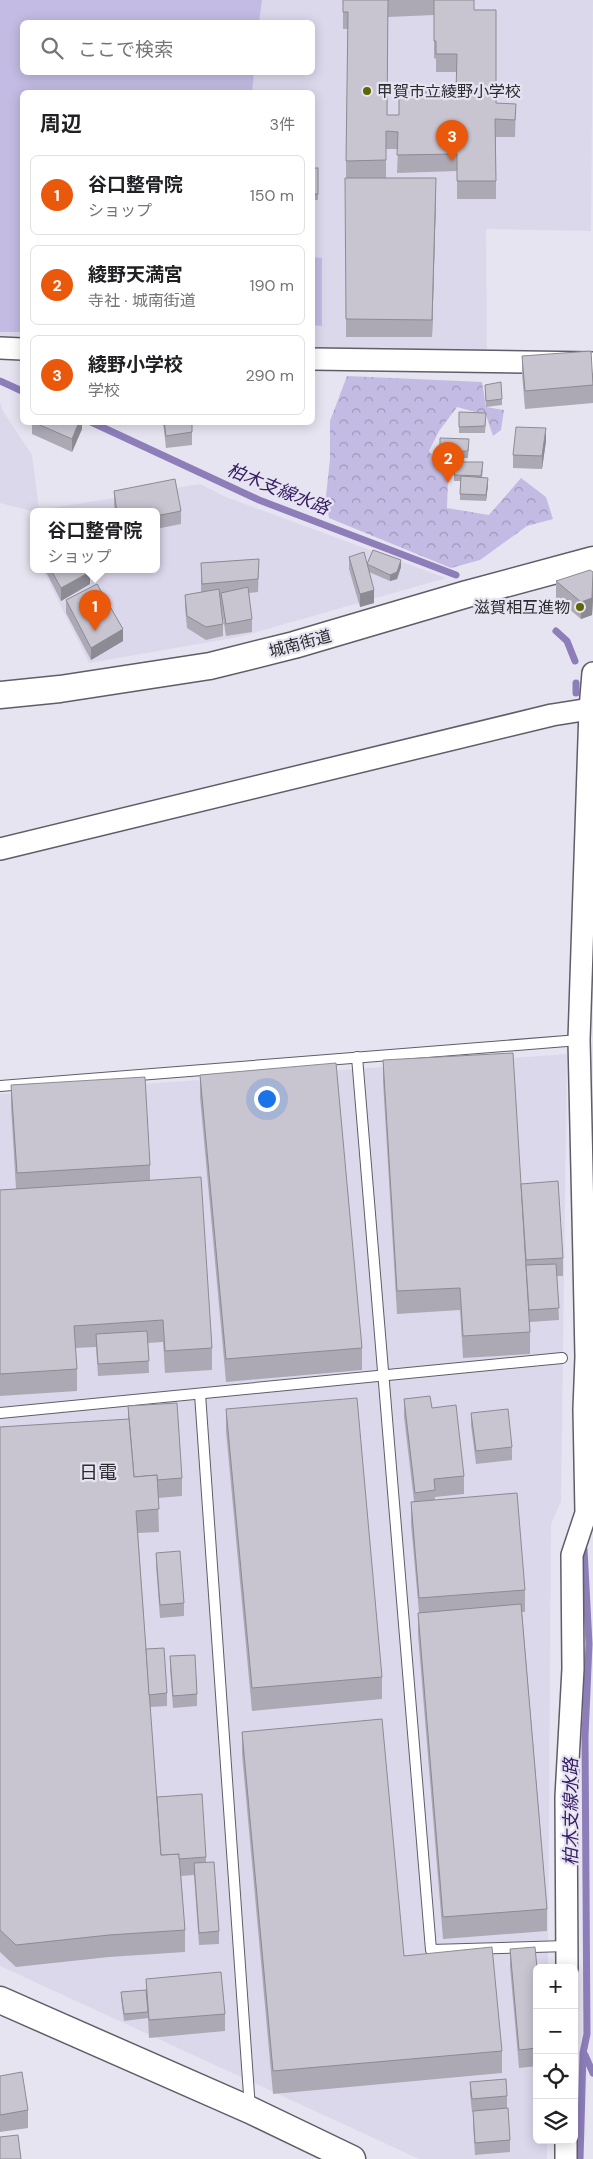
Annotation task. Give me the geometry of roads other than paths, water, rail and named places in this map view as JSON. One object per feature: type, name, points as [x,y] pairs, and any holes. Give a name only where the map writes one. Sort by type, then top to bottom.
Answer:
[{"type":"street","points":[[0,348],[20,348]]},
{"type":"street","points":[[315,359],[593,363]]},
{"type":"street","name":"城南街道","points":[[0,695],[60,689],[210,666],[294,645],[467,594],[593,560]]},
{"type":"street","points":[[567,1964],[566,1797],[573,1669],[572,1555],[586,1513],[584,1409],[587,1141],[578,1040],[590,709],[593,673]]},
{"type":"street","points":[[0,850],[542,718],[590,709]]},
{"type":"street","points":[[0,2000],[250,2110],[352,2159]]},
{"type":"street","points":[[566,2144],[566,2159]]},
{"type":"lane","points":[[0,1086],[578,1040]]},
{"type":"lane","points":[[356,1057],[431,1950],[567,1946]]},
{"type":"lane","points":[[0,1413],[562,1358]]},
{"type":"lane","points":[[200,1394],[250,2110]]},
{"type":"waterway","name":"柏木支線水路","points":[[0,381],[20,390]]},
{"type":"waterway","name":"柏木支線水路","points":[[97,425],[259,500],[456,575]]},
{"type":"waterway","points":[[556,631],[567,641],[575,661]]},
{"type":"waterway","name":"柏木支線水路","points":[[576,683],[576,693]]},
{"type":"waterway","name":"柏木支線水路","points":[[580,2159],[583,2053],[587,2034],[585,1736],[589,1644],[584,1549]]},
{"type":"waterway","name":"柏木支線水路","points":[[585,2055],[593,2073]]},
{"type":"place","name":"甲賀市立綾野小学校","points":[[367,91]]},
{"type":"place","name":"綾野小学校","points":[[452,161]]},
{"type":"place","name":"綾野天満宮","points":[[448,483]]},
{"type":"place","name":"滋賀相互進物","points":[[580,607]]},
{"type":"place","name":"谷口整骨院","points":[[95,631]]},
{"type":"district","name":"日電","points":[[98,1472]]}]
